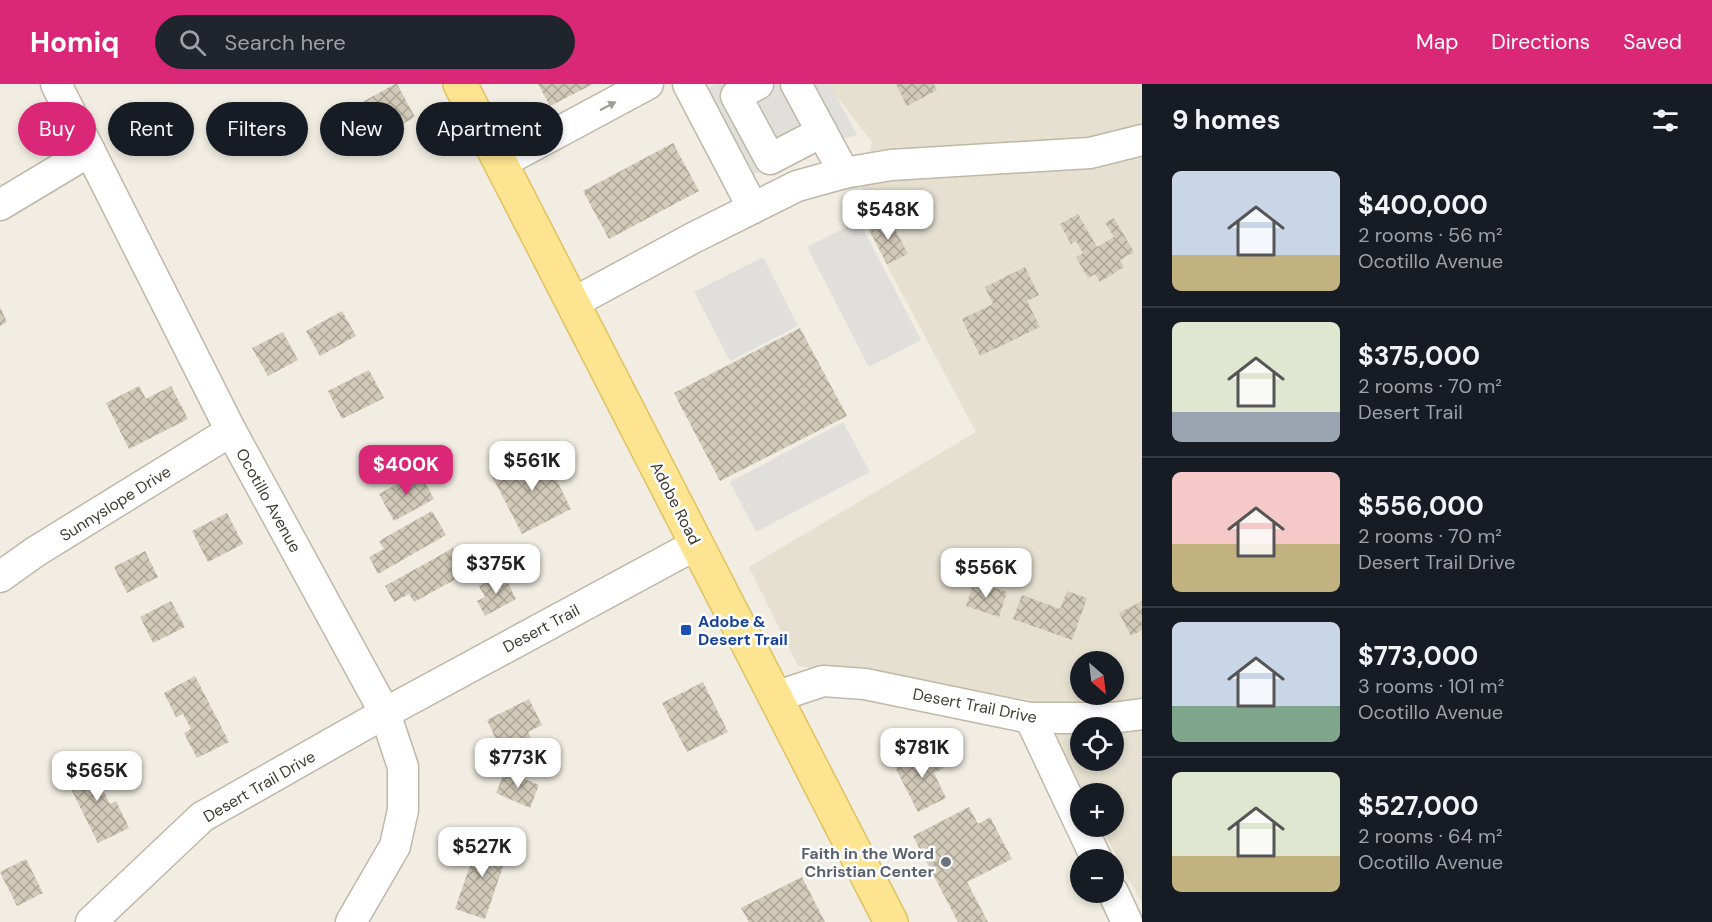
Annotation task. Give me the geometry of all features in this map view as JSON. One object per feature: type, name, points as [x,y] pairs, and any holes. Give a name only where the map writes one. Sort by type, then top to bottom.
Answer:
[{"type":"main road","name":"Adobe Road","points":[[467,86],[501,163],[891,922]]},
{"type":"street","name":"Ocotillo Avenue","points":[[56,84],[65,102]]},
{"type":"street","points":[[501,163],[648,84]]},
{"type":"street","points":[[688,84],[753,208]]},
{"type":"street","points":[[758,84],[736,96],[770,159],[822,132]]},
{"type":"street","points":[[796,84],[844,173]]},
{"type":"street","points":[[573,303],[797,186],[844,173],[891,165],[1090,153],[1142,141]]},
{"type":"street","points":[[0,205],[82,156]]},
{"type":"street","name":"Ocotillo Avenue","points":[[93,156],[231,431],[385,713],[403,767],[403,810],[395,846],[351,922]]},
{"type":"street","name":"Sunnyslope Drive","points":[[0,577],[35,552],[231,431]]},
{"type":"street","name":"Desert Trail","points":[[385,713],[697,544]]},
{"type":"street","name":"Desert Trail Drive","points":[[775,697],[823,681],[865,684],[1030,718],[1112,718],[1142,714]]},
{"type":"street","name":"Desert Trail Drive","points":[[91,922],[202,817],[385,713]]},
{"type":"street","points":[[1030,718],[1070,802]]},
{"type":"street","points":[[1118,903],[1126,922]]},
{"type":"shaded area","points":[[716,84],[830,84],[857,135],[819,145],[750,176],[708,88]]},
{"type":"shaded area","points":[[827,84],[1142,84],[1142,903],[1124,870],[1124,849],[1113,849],[1106,837],[1124,837],[1124,783],[1078,783],[1071,771],[1124,771],[1124,717],[1070,717],[1070,769],[1032,700],[798,666],[749,567],[976,432],[858,211],[872,142]]},
{"type":"shaded area","points":[[859,221],[921,340],[869,367],[807,247]]},
{"type":"shaded area","points":[[763,257],[798,326],[730,361],[694,292]]},
{"type":"shaded area","points":[[843,422],[870,472],[756,532],[730,482]]},
{"type":"building","points":[[397,84],[415,117],[404,123],[404,102],[362,102]]},
{"type":"building","points":[[538,84],[593,84],[558,102],[548,102]]},
{"type":"building","points":[[896,84],[934,84],[937,90],[907,106]]},
{"type":"building","points":[[673,143],[699,191],[609,239],[583,191]]},
{"type":"building","points":[[1078,214],[1097,247],[1114,237],[1105,223],[1114,218],[1134,252],[1120,260],[1124,267],[1100,282],[1095,274],[1088,278],[1076,257],[1083,253],[1076,241],[1071,244],[1060,224]]},
{"type":"building","points":[[889,218],[908,254],[887,264],[869,229]]},
{"type":"building","points":[[1025,267],[1039,295],[1027,301],[1040,327],[980,356],[962,319],[993,304],[985,287]]},
{"type":"building","points":[[0,307],[7,322],[0,326]]},
{"type":"building","points":[[342,311],[356,336],[320,356],[306,331]]},
{"type":"building","points":[[800,328],[847,416],[720,481],[674,393]]},
{"type":"building","points":[[283,332],[298,360],[268,376],[252,348]]},
{"type":"building","points":[[369,370],[384,398],[342,419],[328,391]]},
{"type":"building","points":[[139,386],[146,399],[171,386],[188,419],[129,449],[106,403]]},
{"type":"building","points":[[542,451],[571,509],[522,534],[492,476]]},
{"type":"building","points":[[419,472],[434,499],[394,521],[379,494]]},
{"type":"building","points":[[432,511],[446,535],[378,574],[369,557],[384,549],[379,541]]},
{"type":"building","points":[[227,513],[243,544],[208,562],[192,531]]},
{"type":"building","points":[[453,548],[467,573],[414,602],[409,594],[394,602],[385,586]]},
{"type":"building","points":[[145,551],[158,577],[127,593],[114,567]]},
{"type":"building","points":[[503,573],[516,599],[485,616],[477,601],[485,597],[479,586]]},
{"type":"building","points":[[974,581],[1007,592],[999,617],[966,606]]},
{"type":"building","points":[[1067,591],[1087,598],[1072,640],[1013,619],[1022,595],[1060,609]]},
{"type":"building","points":[[171,601],[185,627],[153,643],[140,617]]},
{"type":"building","points":[[1142,601],[1142,630],[1131,636],[1119,613]]},
{"type":"building","points":[[195,676],[229,742],[197,758],[184,733],[191,729],[183,714],[176,717],[164,693]]},
{"type":"building","points":[[703,682],[728,732],[687,752],[662,703]]},
{"type":"building","points":[[529,699],[542,725],[528,732],[533,742],[515,750],[511,742],[500,748],[487,720]]},
{"type":"building","points":[[933,747],[944,768],[934,773],[946,798],[918,812],[895,767]]},
{"type":"building","points":[[97,761],[109,785],[102,788],[110,804],[116,801],[129,828],[98,843],[65,777]]},
{"type":"building","points":[[505,771],[539,785],[530,808],[496,793]]},
{"type":"building","points":[[969,807],[978,824],[990,817],[1012,859],[967,882],[988,922],[958,922],[913,836]]},
{"type":"building","points":[[480,836],[510,846],[485,919],[455,909]]},
{"type":"building","points":[[26,859],[43,893],[17,906],[0,872]]},
{"type":"building","points":[[802,877],[825,922],[749,922],[741,908]]},
{"type":"place","name":"Adobe & Desert Trail","points":[[686,630]]},
{"type":"place","name":"Faith in the Word Christian Center","points":[[946,862]]}]
